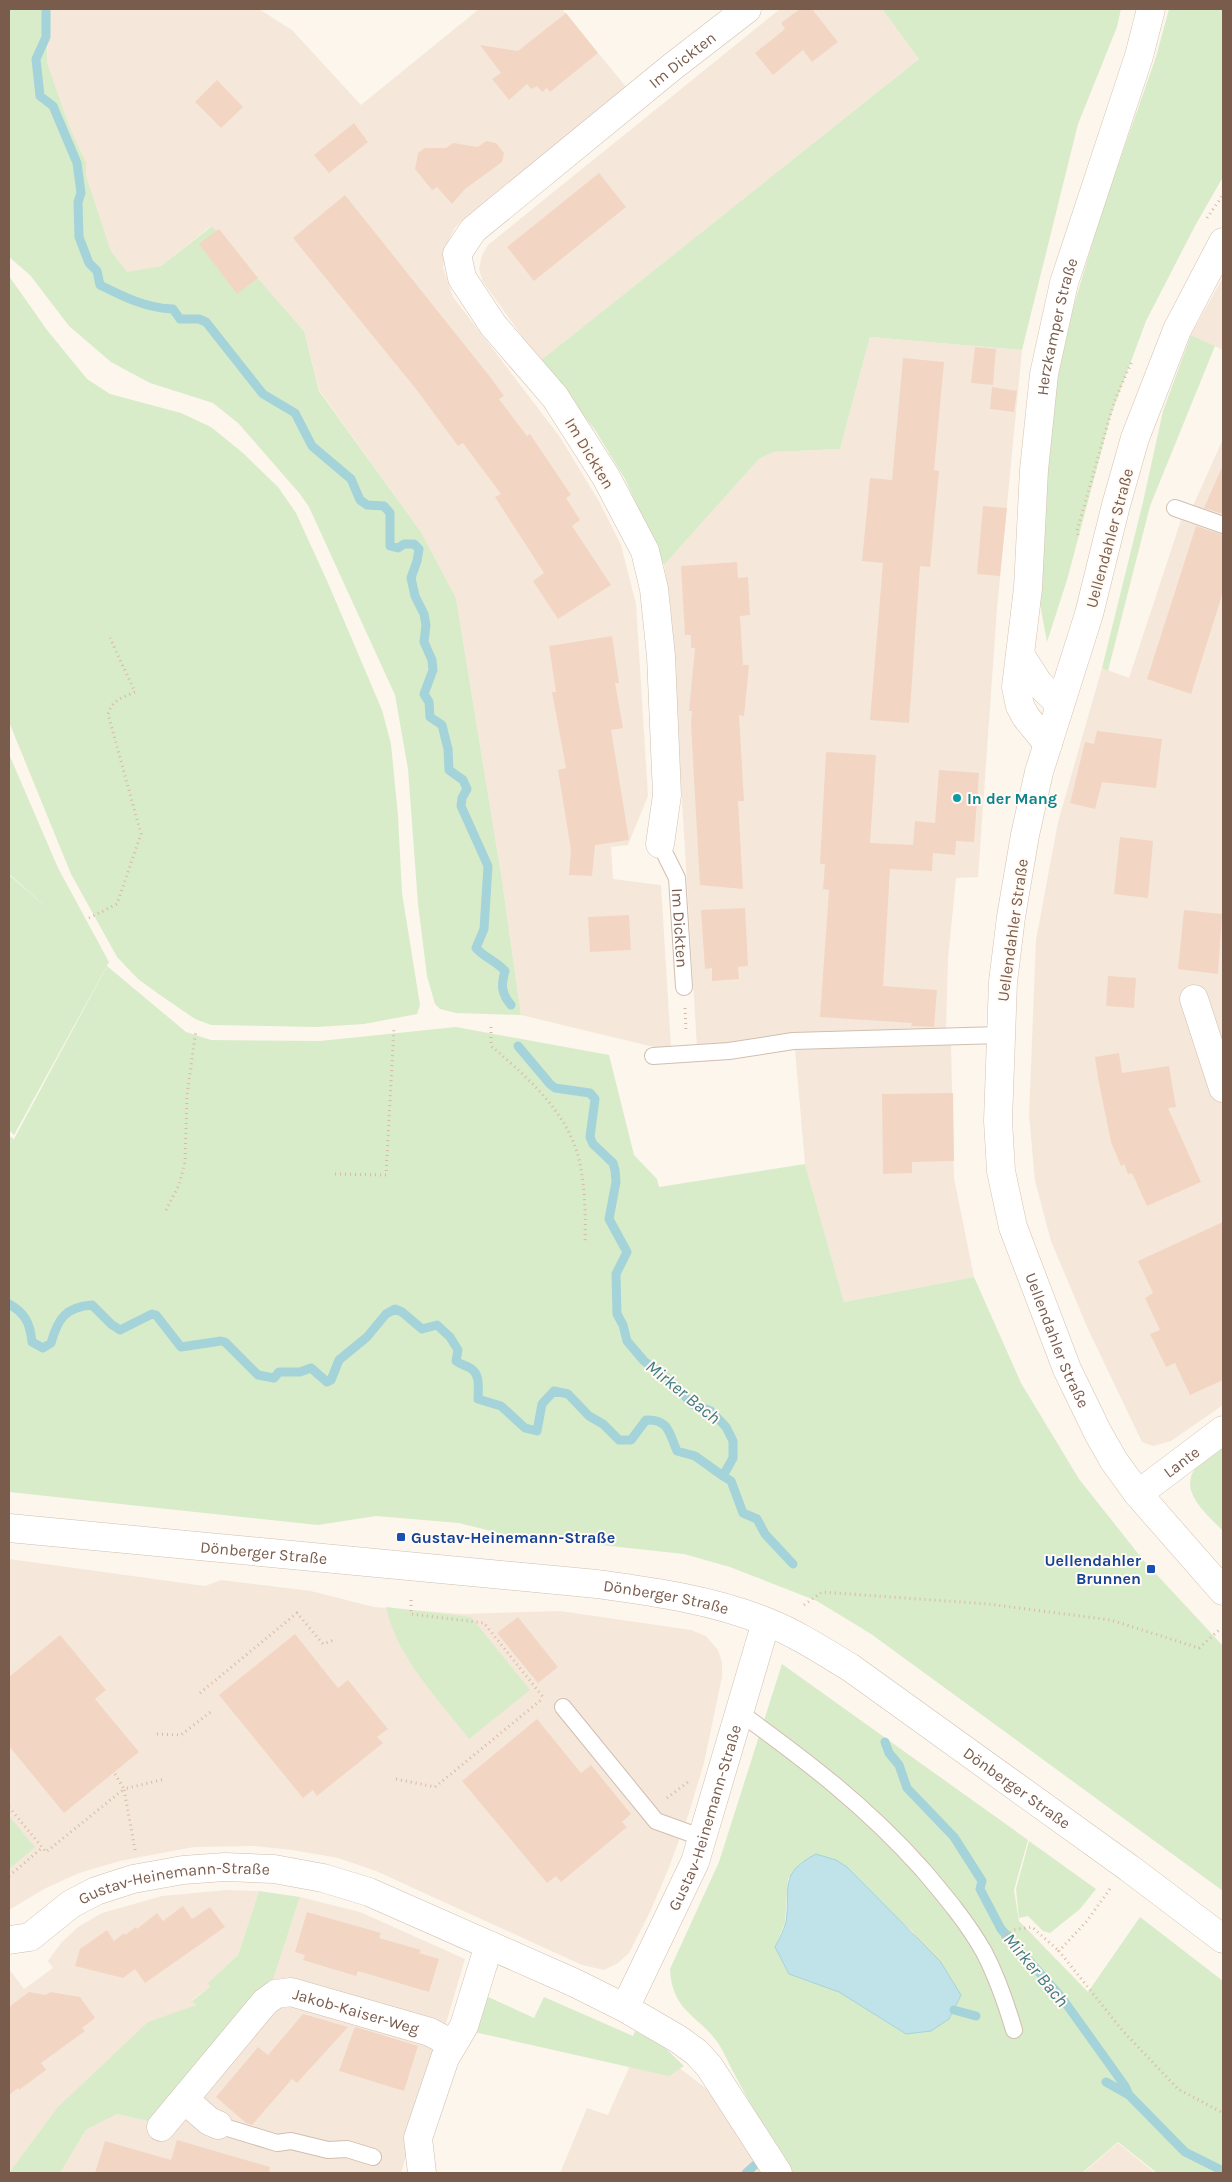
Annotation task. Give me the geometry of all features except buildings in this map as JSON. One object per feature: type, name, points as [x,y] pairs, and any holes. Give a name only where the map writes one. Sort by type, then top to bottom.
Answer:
[{"type":"street","name":"Im Dickten","points":[[660,844],[667,795],[661,656],[654,589],[645,551],[606,477],[555,397],[493,324],[462,278],[457,254],[473,230],[672,67],[747,9]]},
{"type":"street","name":"Herzkamper Straße","points":[[1048,744],[1032,727],[1020,706],[1016,687],[1028,588],[1034,470],[1044,374],[1064,283],[1139,56],[1151,9]]},
{"type":"street","name":"Uellendahler Straße","points":[[1223,242],[1177,330],[1135,438],[1089,614],[1048,744],[1025,835],[1011,916],[1003,982],[998,1121],[1001,1170],[1014,1227],[1067,1369],[1098,1433],[1114,1461],[1138,1494],[1223,1591]]},
{"type":"street","points":[[1021,656],[1039,684],[1060,703]]},
{"type":"street","points":[[1194,999],[1223,1088]]},
{"type":"street","name":"Lante","points":[[1138,1494],[1223,1430]]},
{"type":"street","name":"Dönberger Straße","points":[[9,1528],[596,1584],[697,1600],[766,1622],[802,1638],[850,1668],[1129,1868],[1223,1939]]},
{"type":"street","name":"Gustav-Heinemann-Straße","points":[[625,2008],[695,1862],[766,1622]]},
{"type":"street","name":"Gustav-Heinemann-Straße","points":[[9,1940],[30,1937],[71,1904],[96,1891],[133,1879],[183,1870],[225,1867],[274,1869],[323,1878],[370,1892],[575,1983],[625,2008],[696,2052],[709,2066],[778,2173]]},
{"type":"street","points":[[422,2173],[418,2138],[445,2058],[464,2026],[489,1946]]},
{"type":"street","name":"Jakob-Kaiser-Weg","points":[[161,2127],[265,2002],[276,1994],[291,1992],[301,1994],[430,2032],[452,2044]]},
{"type":"street","points":[[185,2100],[209,2122],[218,2125]]},
{"type":"lane","points":[[1175,508],[1223,526]]},
{"type":"lane","name":"Im Dickten","points":[[660,844],[677,878],[684,987]]},
{"type":"lane","points":[[653,1056],[729,1051],[793,1041],[1000,1035]]},
{"type":"lane","points":[[564,1707],[656,1821],[703,1838]]},
{"type":"lane","points":[[739,1712],[840,1788],[878,1822],[950,1900],[983,1951],[1005,2000],[1014,2030]]},
{"type":"lane","points":[[218,2125],[277,2143],[291,2141],[328,2150],[347,2149],[373,2157]]},
{"type":"path","points":[[89,918],[118,904],[141,834],[108,714],[110,707],[117,700],[135,692],[110,638]]},
{"type":"path","name":"Im Dickten","points":[[684,987],[687,1055]]},
{"type":"path","points":[[335,1174],[386,1175],[394,1027]]},
{"type":"path","points":[[491,1027],[491,1046],[520,1071],[546,1098],[564,1124],[577,1152],[581,1177],[585,1244]]},
{"type":"path","points":[[166,1210],[180,1185],[185,1162],[187,1095],[196,1030]]},
{"type":"path","points":[[804,1605],[822,1592],[988,1604],[1111,1620],[1199,1648],[1219,1630]]},
{"type":"path","points":[[396,1779],[435,1787],[544,1698],[484,1624],[411,1614],[411,1600]]},
{"type":"path","points":[[200,1693],[297,1612],[323,1644],[334,1640]]},
{"type":"path","points":[[157,1734],[182,1734],[213,1710]]},
{"type":"path","points":[[114,1774],[124,1789],[136,1851]]},
{"type":"path","points":[[649,1813],[696,1776]]},
{"type":"path","points":[[9,1807],[46,1852],[124,1789],[165,1779]]},
{"type":"path","points":[[9,1876],[42,1848]]},
{"type":"path","points":[[1059,1951],[1086,1922],[1110,1888]]},
{"type":"path","points":[[1013,1930],[1032,1927],[1059,1951],[1122,2030],[1178,2089],[1223,2114]]},
{"type":"shaded area","points":[[48,9],[259,9],[292,30],[361,105],[479,9],[562,9],[627,88],[463,219],[454,229],[446,246],[443,268],[453,297],[560,437],[600,503],[621,545],[636,604],[648,796],[628,845],[611,847],[613,879],[661,885],[671,1048],[654,1047],[521,1015],[502,880],[456,598],[421,532],[319,390],[304,331],[211,226],[161,266],[127,273],[111,251],[47,62]]},
{"type":"shaded area","points":[[780,9],[882,9],[919,59],[540,361],[483,282],[479,269],[482,255],[488,245]]},
{"type":"shaded area","points":[[1223,277],[1223,350],[1191,335]]},
{"type":"shaded area","points":[[870,337],[1022,350],[997,609],[978,877],[956,878],[948,959],[946,1029],[697,1048],[670,603],[664,565],[759,459],[774,452],[840,449]]},
{"type":"shaded area","points":[[1223,439],[1223,519],[1192,508]]},
{"type":"shaded area","points":[[1181,520],[1223,535],[1223,1405],[1171,1441],[1153,1446],[1142,1442],[1087,1327],[1051,1241],[1035,1181],[1029,1115],[1036,940],[1058,822],[1102,668],[1129,678]]},
{"type":"shaded area","points":[[951,1044],[954,1178],[974,1277],[844,1302],[805,1164],[795,1050]]},
{"type":"shaded area","points":[[9,1559],[205,1586],[221,1580],[311,1591],[374,1607],[462,1614],[560,1611],[691,1630],[706,1636],[718,1650],[722,1662],[722,1677],[704,1763],[688,1816],[668,1870],[649,1914],[629,1953],[618,1963],[604,1970],[582,1965],[376,1871],[338,1858],[253,1846],[194,1847],[120,1861],[79,1873],[44,1889],[9,1910]]},
{"type":"shaded area","points":[[226,1890],[259,1891],[238,1955],[209,1983],[210,1987],[192,2000],[196,2005],[183,2010],[9,2173],[9,1969],[24,1989],[53,1968],[48,1961],[61,1943],[78,1927],[102,1913],[162,1896]]},
{"type":"shaded area","points":[[300,1897],[360,1912],[465,1959],[445,2027],[271,1986]]},
{"type":"shaded area","points":[[283,2002],[432,2045],[437,2055],[401,2173],[60,2173],[86,2130],[117,2114],[152,2122],[188,2120],[203,2100],[204,2091]]},
{"type":"shaded area","points":[[640,2043],[673,2063],[721,2100],[766,2173],[560,2173],[587,2108],[608,2115]]},
{"type":"shaded area","points":[[1118,2143],[1155,2173],[1083,2173]]},
{"type":"green space","points":[[9,9],[50,9],[51,25],[47,46],[47,62],[69,126],[86,163],[86,176],[111,251],[127,272],[161,266],[212,226],[304,331],[319,391],[421,532],[456,598],[502,880],[521,1015],[456,1013],[440,1009],[435,1004],[427,976],[418,904],[408,769],[395,695],[309,507],[300,494],[238,423],[213,403],[150,383],[111,362],[69,326],[30,275],[9,257]]},
{"type":"green space","points":[[882,9],[1121,9],[1117,27],[1078,124],[1022,350],[870,337],[840,449],[774,452],[759,459],[664,565],[625,479],[595,430],[540,361],[919,59]]},
{"type":"green space","points":[[1169,9],[1223,9],[1223,177],[1196,224],[1146,321],[1111,415],[1067,580],[1047,642],[1040,604],[1048,420],[1068,325],[1102,211],[1156,57]]},
{"type":"green space","points":[[9,276],[47,330],[87,379],[110,394],[181,413],[211,427],[243,453],[278,487],[296,513],[382,710],[391,744],[398,816],[402,893],[420,1005],[417,1014],[364,1024],[317,1027],[211,1025],[195,1019],[138,979],[117,957],[71,874],[9,722]]},
{"type":"green space","points":[[1191,335],[1215,346],[1150,506],[1108,671],[1102,668],[1143,502],[1163,411]]},
{"type":"green space","points":[[9,754],[58,868],[109,962],[14,1135],[9,1130],[9,875],[53,913],[9,874]]},
{"type":"green space","points":[[107,966],[186,1032],[211,1040],[320,1041],[456,1027],[609,1055],[634,1155],[657,1179],[659,1187],[805,1164],[844,1302],[974,1277],[1021,1383],[1079,1479],[1144,1561],[1223,1646],[1223,1891],[871,1634],[817,1601],[730,1567],[684,1554],[507,1535],[459,1523],[376,1516],[318,1525],[9,1492],[9,1136],[14,1139]]},
{"type":"green space","points":[[1223,1448],[1223,1531],[1197,1503],[1190,1486],[1195,1469]]},
{"type":"green space","points":[[386,1607],[471,1617],[530,1690],[469,1739],[432,1693],[409,1660],[391,1626]]},
{"type":"green space","points":[[782,1664],[1028,1840],[1014,1890],[1019,1921],[1088,1992],[1140,1917],[1223,1981],[1223,2173],[1157,2173],[1118,2142],[1082,2173],[792,2173],[749,2101],[720,2046],[704,2027],[681,2005],[672,1984],[670,1969],[719,1862]],"holes":[[[803,1861],[847,1867],[884,1907],[913,1932],[957,2005],[949,2019],[906,2034],[839,1992],[789,1974],[775,1947],[785,1923],[788,1879]]]},
{"type":"green space","points":[[9,1816],[35,1847],[9,1869]]},
{"type":"green space","points":[[1029,1841],[1096,1889],[1080,1909],[1050,1933],[1043,1931],[1028,1916],[1019,1918],[1016,1889]]},
{"type":"green space","points":[[259,1891],[300,1897],[271,1986],[152,2122],[117,2114],[86,2130],[60,2173],[9,2173],[58,2107],[148,2022],[196,2005],[192,2001],[210,1987],[208,1983],[238,1955]]},
{"type":"green space","points":[[486,1996],[534,2018],[544,1997],[633,2036],[635,2031],[663,2046],[684,2066],[669,2076],[474,2032]]},
{"type":"water","points":[[816,1854],[836,1860],[847,1867],[940,1961],[961,1995],[949,2019],[931,2031],[906,2034],[839,1992],[789,1974],[775,1947],[786,1922],[789,1882],[796,1868]]},
{"type":"waterway","name":"Mirker Bach","points":[[46,9],[46,37],[36,59],[40,96],[53,106],[77,163],[81,193],[78,202],[79,237],[89,263],[97,271],[100,285],[144,304],[173,309],[180,319],[199,319],[206,322],[263,394],[295,413],[312,446],[351,479],[360,500],[367,505],[384,506],[390,513],[390,546],[398,548],[404,544],[414,544],[419,549],[411,578],[415,596],[424,614],[426,625],[424,642],[432,660],[433,670],[424,694],[429,702],[430,717],[442,725],[448,749],[449,770],[463,780],[467,789],[462,798],[461,806],[488,866],[484,929],[476,948],[505,971],[503,989],[505,997],[511,1005]]},
{"type":"waterway","name":"Mirker Bach","points":[[518,1046],[555,1088],[590,1093],[595,1099],[590,1137],[593,1144],[613,1163],[616,1182],[609,1219],[627,1252],[616,1274],[617,1314],[623,1325],[627,1341],[644,1361],[672,1382],[692,1404],[711,1411],[726,1427],[733,1441],[733,1458],[723,1476],[731,1481],[743,1513],[757,1519],[765,1534],[793,1564]]},
{"type":"waterway","points":[[9,1304],[26,1319],[32,1342],[43,1348],[51,1343],[64,1315],[76,1308],[92,1305],[111,1324],[120,1330],[152,1314],[156,1315],[181,1347],[221,1341],[225,1342],[258,1375],[274,1378],[279,1372],[300,1372],[311,1368],[327,1382],[331,1380],[339,1360],[367,1337],[386,1314],[395,1309],[402,1312],[422,1329],[437,1325],[450,1337],[458,1350],[456,1361],[470,1368],[476,1374],[478,1399],[501,1406],[525,1428],[537,1431],[542,1404],[554,1391],[568,1394],[589,1416],[603,1424],[619,1440],[631,1440],[646,1420],[659,1422],[667,1428],[677,1451],[695,1456],[723,1476]]},
{"type":"waterway","name":"Mirker Bach","points":[[885,1742],[889,1753],[899,1765],[907,1788],[954,1837],[982,1881],[980,1889],[1001,1929],[1062,1998],[1125,2086],[1129,2095],[1185,2152],[1223,2171]]},
{"type":"waterway","points":[[954,2010],[976,2016]]},
{"type":"waterway","points":[[1106,2082],[1129,2095]]},
{"type":"waterway","points":[[746,2173],[755,2165]]},
{"type":"place","name":"In der Mang","points":[[957,798]]},
{"type":"place","name":"Gustav-Heinemann-Straße","points":[[401,1537]]},
{"type":"place","name":"Uellendahler Brunnen","points":[[1151,1569]]}]
